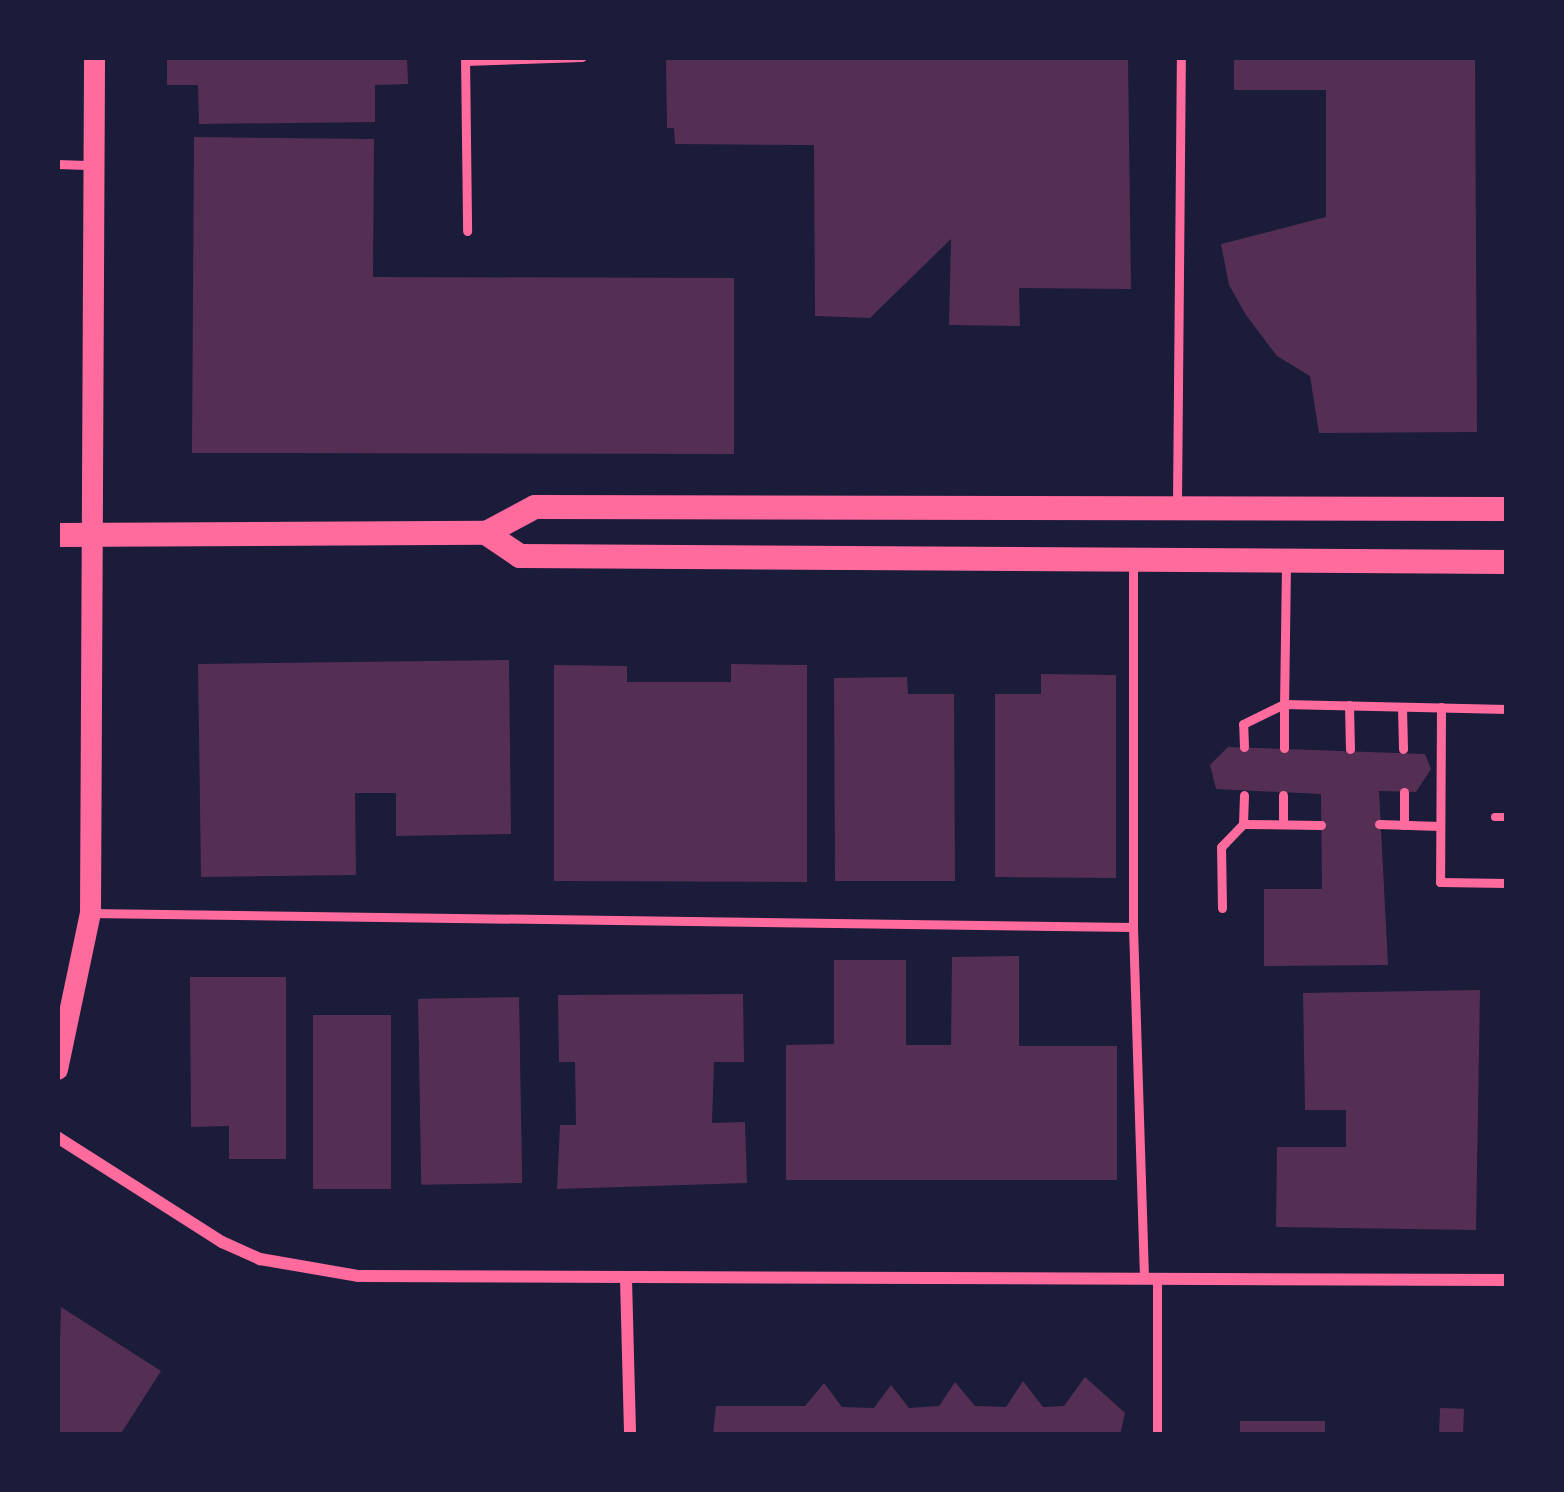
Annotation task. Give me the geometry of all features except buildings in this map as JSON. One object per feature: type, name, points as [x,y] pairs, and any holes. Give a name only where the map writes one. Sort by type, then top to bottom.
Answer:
[{"type":"main road","points":[[57,535],[486,533],[535,507],[1178,503],[1507,509]]},
{"type":"main road","points":[[486,533],[520,556],[1507,562]]},
{"type":"street","points":[[57,1069],[90,913],[94,57]]},
{"type":"street","points":[[57,1137],[260,1259],[358,1276],[1507,1280]]},
{"type":"street","points":[[626,1279],[630,1435]]},
{"type":"lane","points":[[467,231],[466,59],[582,57]]},
{"type":"lane","points":[[1178,503],[1181,57]]},
{"type":"lane","points":[[57,164],[94,165]]},
{"type":"lane","points":[[1133,557],[1132,927],[1157,1435]]},
{"type":"lane","points":[[1284,748],[1286,559]]},
{"type":"lane","points":[[1244,747],[1243,724],[1284,704],[1507,710]]},
{"type":"lane","points":[[1349,705],[1350,748]]},
{"type":"lane","points":[[1402,707],[1402,749]]},
{"type":"lane","points":[[1441,707],[1440,882],[1507,883]]},
{"type":"lane","points":[[1404,792],[1404,825]]},
{"type":"lane","points":[[1222,908],[1221,847],[1243,824],[1244,795]]},
{"type":"lane","points":[[1283,795],[1283,824]]},
{"type":"lane","points":[[1243,824],[1321,824]]},
{"type":"lane","points":[[1379,824],[1439,826]]},
{"type":"lane","points":[[90,913],[1132,927]]},
{"type":"path","points":[[1496,817],[1507,817]]}]
